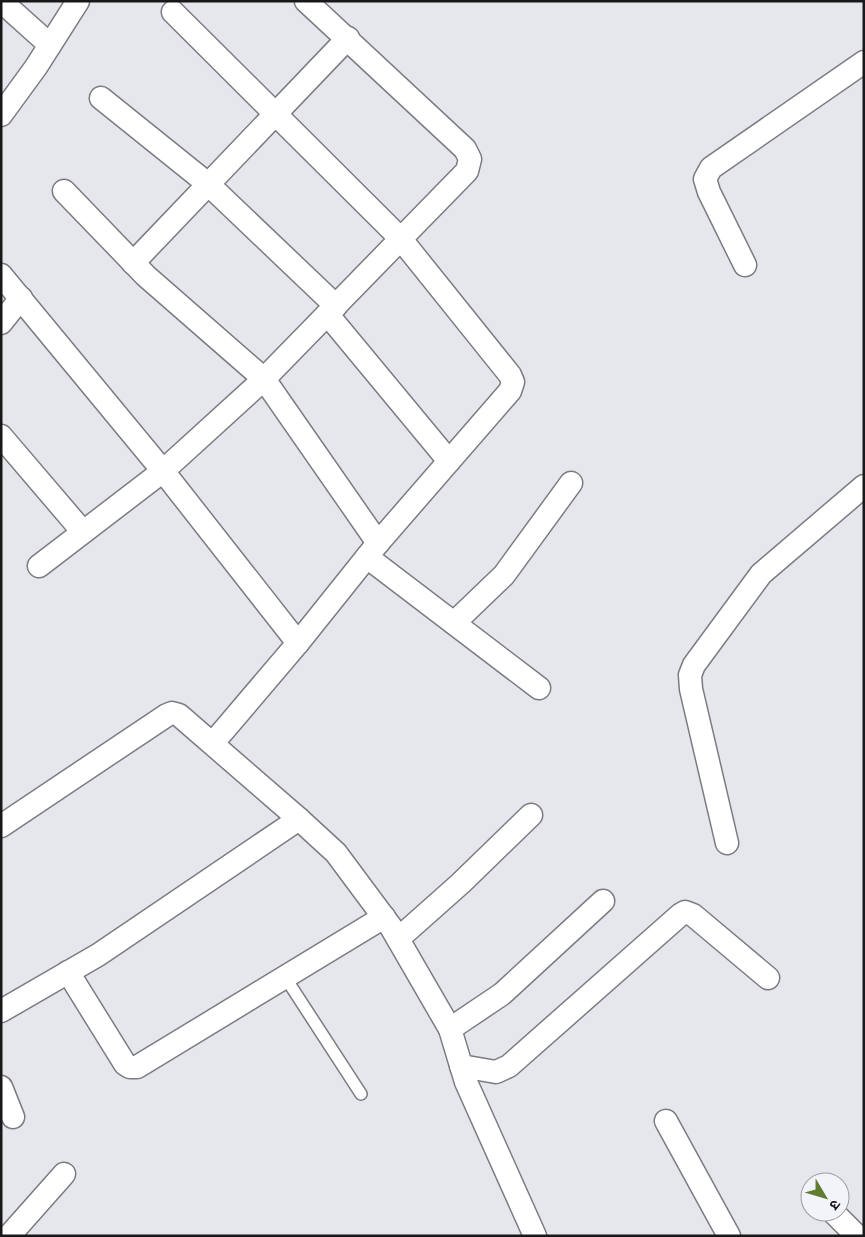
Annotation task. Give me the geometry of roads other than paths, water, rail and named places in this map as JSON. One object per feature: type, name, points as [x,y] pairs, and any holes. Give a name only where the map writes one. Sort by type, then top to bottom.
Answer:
[{"type":"street","points":[[1,1],[50,46]]},
{"type":"street","points":[[1,116],[50,46],[78,1]]},
{"type":"street","points":[[39,566],[163,471],[264,379],[467,171],[470,159],[465,149],[348,38],[306,1]]},
{"type":"street","points":[[173,12],[400,238],[510,375],[513,382],[510,391],[372,550],[298,643],[213,743]]},
{"type":"street","points":[[133,263],[348,38]]},
{"type":"street","points":[[745,265],[709,192],[705,179],[711,168],[864,62]]},
{"type":"street","points":[[101,98],[208,184],[332,310],[449,461]]},
{"type":"street","points":[[64,191],[146,276],[264,379],[372,550],[454,623],[539,688]]},
{"type":"street","points":[[1,275],[163,471],[298,643]]},
{"type":"street","points":[[1,323],[21,298]]},
{"type":"street","points":[[6,450],[83,532]]},
{"type":"street","points":[[454,623],[504,576],[571,483]]},
{"type":"street","points":[[727,843],[691,689],[690,675],[694,665],[761,574],[864,486]]},
{"type":"street","points":[[1,826],[167,715],[172,713],[179,714],[299,819],[344,862],[384,917],[450,1029],[476,1106],[535,1236]]},
{"type":"street","points":[[398,939],[461,883],[530,814]]},
{"type":"street","points":[[1,1011],[98,955],[299,819]]},
{"type":"street","points":[[450,1029],[502,994],[603,901]]},
{"type":"street","points":[[464,1074],[496,1072],[510,1066],[685,912],[693,915],[768,978]]},
{"type":"street","points":[[68,972],[125,1064],[130,1067],[137,1067],[384,917]]},
{"type":"street","points":[[1,1087],[13,1117]]},
{"type":"street","points":[[666,1121],[729,1236]]},
{"type":"street","points":[[9,1236],[64,1174]]},
{"type":"street","points":[[843,1222],[858,1236]]},
{"type":"lane","points":[[285,977],[361,1094]]}]
